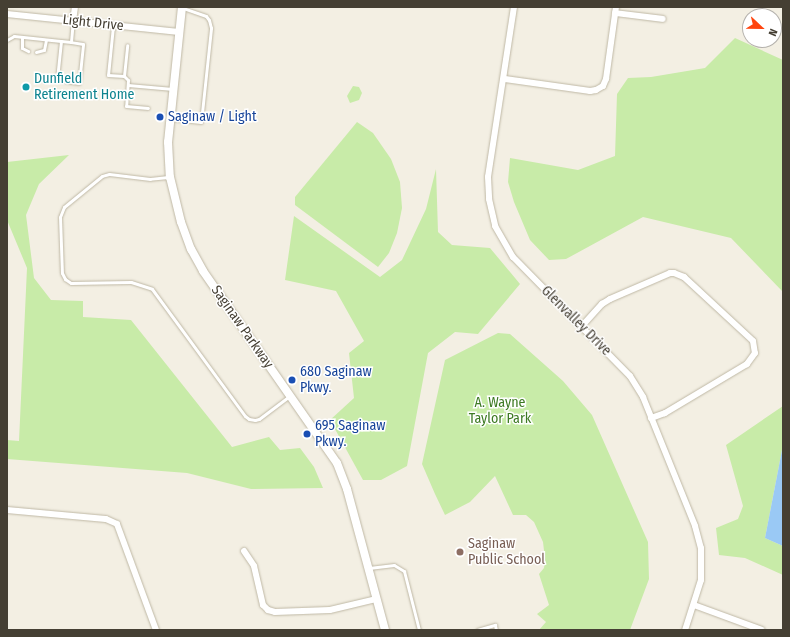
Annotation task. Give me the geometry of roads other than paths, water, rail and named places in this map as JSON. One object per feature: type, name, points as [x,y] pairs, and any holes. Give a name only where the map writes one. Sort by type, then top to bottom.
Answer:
[{"type":"street","points":[[73,21],[75,7]]},
{"type":"street","name":"Saginaw Parkway","points":[[182,7],[168,142],[170,177],[181,222],[191,249],[200,266],[337,463],[343,476],[386,630]]},
{"type":"street","name":"Glenvalley Drive","points":[[514,7],[488,177],[489,199],[495,226],[513,257],[582,326],[637,385],[695,526],[700,548],[701,580],[685,630]]},
{"type":"street","points":[[504,79],[590,91],[596,90],[603,86],[606,79],[616,10],[663,19]]},
{"type":"street","name":"Light Drive","points":[[7,14],[179,32]]},
{"type":"street","points":[[582,326],[602,304],[610,299],[674,272],[684,277],[753,341],[755,353],[747,364],[665,412],[651,418]]},
{"type":"street","points":[[7,510],[106,519],[117,524],[156,630]]},
{"type":"street","points":[[244,551],[254,566],[263,606],[268,610],[275,612],[330,610],[376,598]]},
{"type":"street","points":[[694,605],[762,630]]},
{"type":"lane","points":[[170,119],[201,122],[211,28],[209,20],[206,16],[182,7]]},
{"type":"lane","points":[[71,42],[73,21]]},
{"type":"lane","points":[[113,26],[108,75],[124,76],[128,80],[126,106],[148,108]]},
{"type":"lane","points":[[7,40],[14,36],[71,42],[83,44],[79,83],[57,80],[61,41]]},
{"type":"lane","points":[[22,37],[22,48],[28,51]]},
{"type":"lane","points":[[36,52],[44,50],[46,40]]},
{"type":"lane","points":[[124,76],[127,45]]},
{"type":"lane","points":[[128,85],[173,89]]},
{"type":"lane","points":[[170,177],[150,179],[108,174],[102,176],[64,207],[60,218],[62,273],[65,279],[71,283],[131,282],[152,289],[245,416],[249,419],[259,419],[291,396]]},
{"type":"lane","points":[[368,568],[394,565],[404,571],[419,630]]},
{"type":"lane","points":[[477,630],[495,625],[496,630]]},
{"type":"water","points":[[783,445],[783,546],[765,538]]},
{"type":"place","name":"Dunfield Retirement Home","points":[[26,87]]},
{"type":"place","name":"Saginaw / Light","points":[[160,117]]},
{"type":"place","name":"680 Saginaw Pkwy.","points":[[292,380]]},
{"type":"place","name":"695 Saginaw Pkwy.","points":[[307,434]]},
{"type":"place","name":"Saginaw Public School","points":[[460,552]]},
{"type":"park label","name":"A. Wayne Taylor Park","points":[[500,412]]}]
